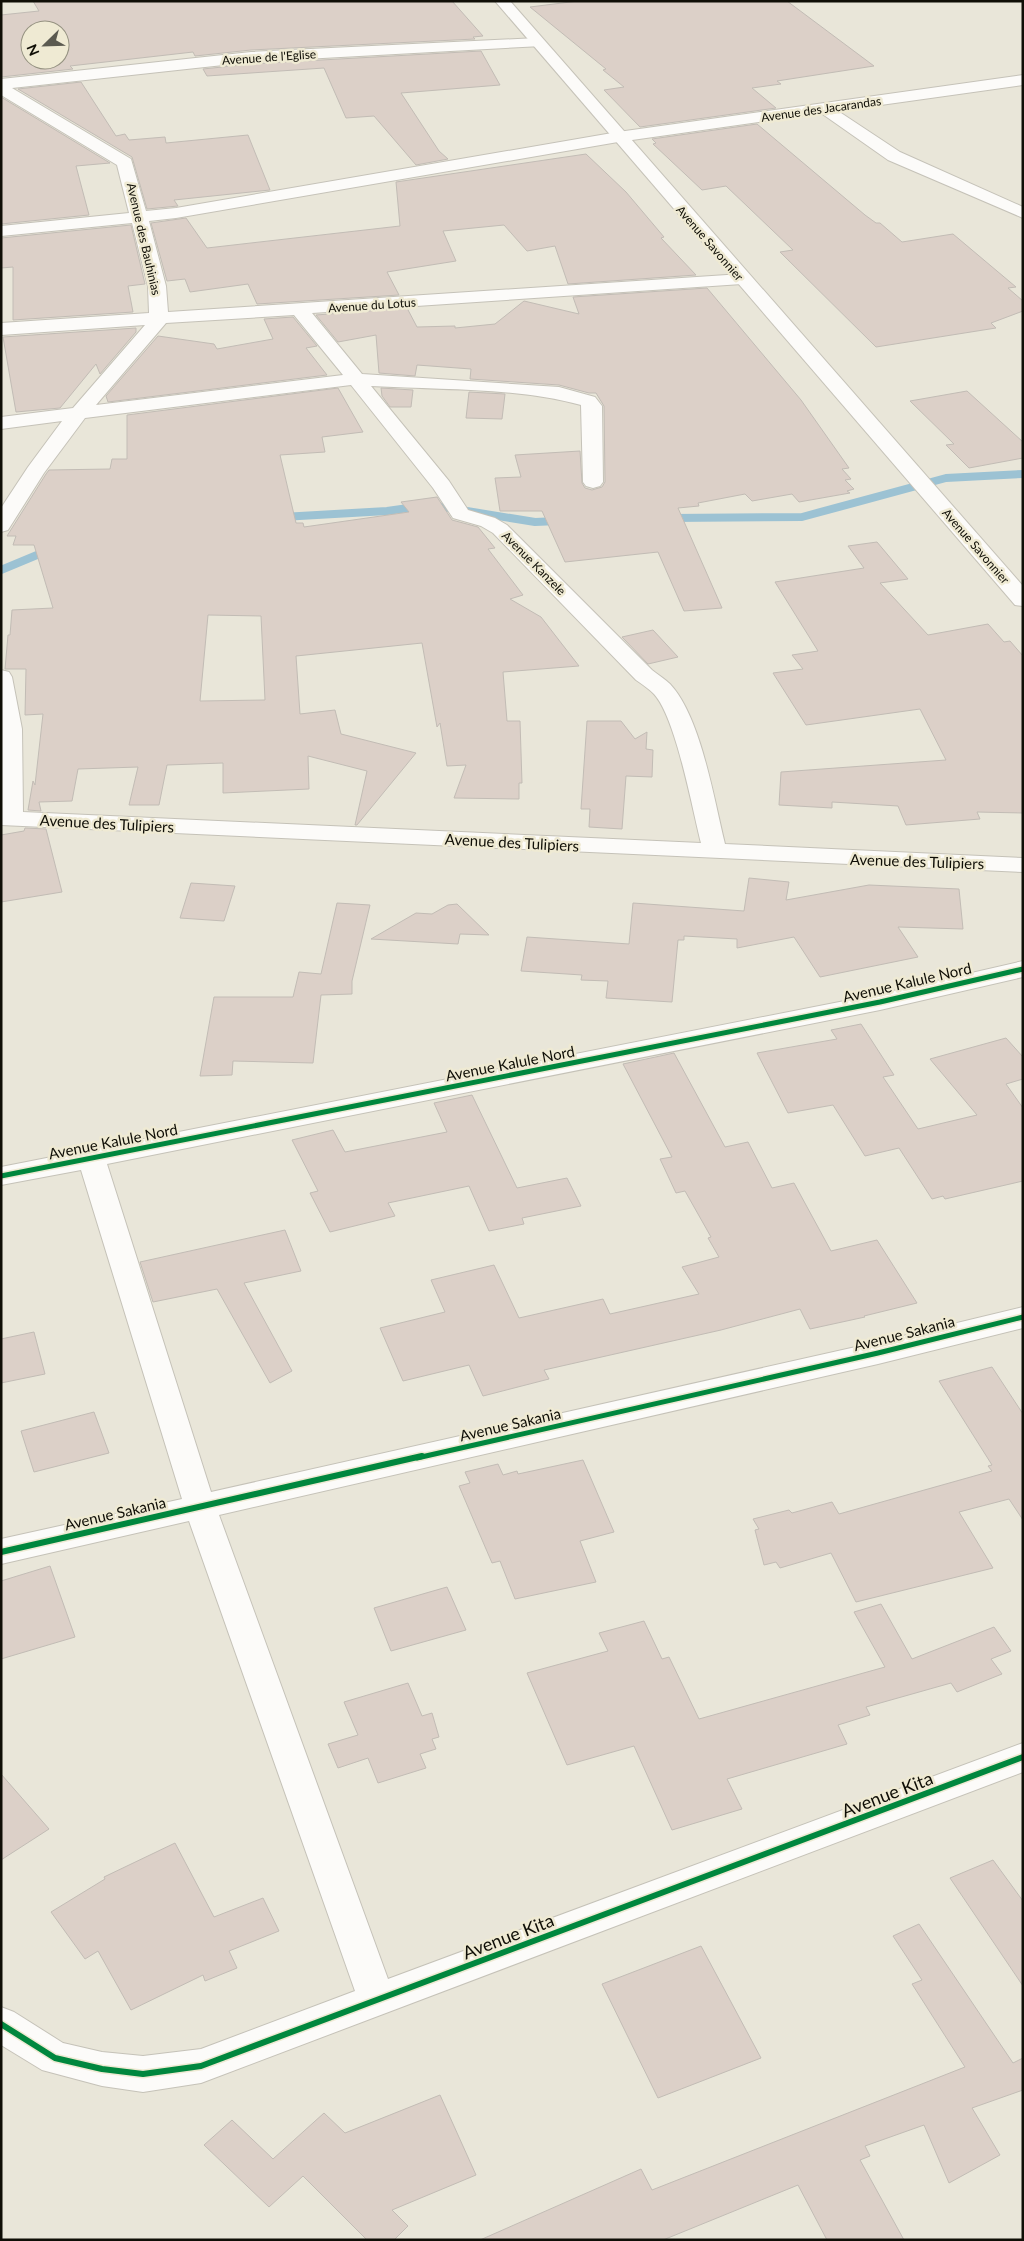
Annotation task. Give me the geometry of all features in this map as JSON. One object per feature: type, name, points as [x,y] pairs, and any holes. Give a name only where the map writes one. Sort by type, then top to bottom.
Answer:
[{"type":"street","name":"Avenue Savonnier","points":[[502,1],[618,137],[1023,600]]},
{"type":"street","name":"Avenue de l'Eglise","points":[[1,84],[251,57],[537,43]]},
{"type":"street","name":"Avenue des Jacarandas","points":[[1,232],[138,218],[256,201],[618,137],[1023,80]]},
{"type":"street","name":"Avenue des Bauhinias","points":[[1,88],[120,158],[128,169],[138,218],[157,286],[159,320]]},
{"type":"street","points":[[825,109],[894,156],[1023,213]]},
{"type":"street","name":"Avenue du Lotus","points":[[1,329],[159,320],[742,279]]},
{"type":"street","name":"Avenue Kanzele","points":[[300,310],[442,484],[458,512],[500,528],[644,675],[662,689],[672,704],[688,744],[715,852]]},
{"type":"street","points":[[1,526],[36,472],[79,414],[159,320]]},
{"type":"street","points":[[1,423],[356,379],[497,387],[559,393],[588,401],[592,406],[593,482]]},
{"type":"street","points":[[1,677],[10,729],[6,818]]},
{"type":"street","name":"Avenue des Tulipiers","points":[[6,818],[1023,865]]},
{"type":"street","name":"Avenue Kalule Nord","points":[[1,1176],[880,1002],[1023,969]]},
{"type":"street","points":[[92,1158],[200,1507],[377,2000]]},
{"type":"street","name":"Avenue Sakania","points":[[1,1552],[878,1353],[1023,1317]]},
{"type":"street","name":"Avenue Kita","points":[[1,2024],[55,2058],[102,2069],[143,2074],[201,2066],[1023,1757]]},
{"type":"building","points":[[33,1],[452,1],[483,36],[473,37],[475,39],[251,50],[195,56],[193,52],[70,66],[70,20],[20,20],[20,70],[64,70],[1,77],[1,15],[39,11]]},
{"type":"building","points":[[578,1],[787,1],[874,66],[777,81],[781,84],[752,88],[776,108],[640,127],[604,90],[624,87],[603,70],[606,69],[530,7]]},
{"type":"building","points":[[481,51],[500,85],[401,93],[439,151],[448,159],[416,165],[374,116],[346,118],[324,68],[207,76],[203,69],[251,64]]},
{"type":"building","points":[[81,82],[116,136],[125,134],[129,140],[165,137],[166,143],[248,135],[270,190],[174,200],[178,206],[147,209],[132,157],[18,89]]},
{"type":"building","points":[[1,97],[110,163],[76,166],[89,215],[1,224]]},
{"type":"building","points":[[757,124],[865,215],[876,223],[880,223],[902,242],[953,234],[1016,287],[1008,288],[1023,301],[1023,311],[991,323],[996,328],[876,347],[780,252],[793,250],[726,186],[702,190],[653,144],[656,143],[652,139]]},
{"type":"building","points":[[586,154],[626,192],[664,237],[661,238],[696,275],[568,284],[555,246],[527,251],[504,225],[443,231],[456,261],[387,272],[399,295],[257,304],[248,284],[190,292],[185,279],[167,281],[151,223],[186,218],[207,248],[400,226],[396,182]]},
{"type":"building","points":[[131,225],[145,284],[128,286],[133,312],[13,320],[13,267],[1,268],[1,238]]},
{"type":"building","points":[[707,288],[801,400],[849,468],[842,469],[851,479],[845,480],[854,489],[847,491],[850,493],[799,502],[792,494],[752,501],[745,494],[698,503],[699,506],[678,508],[722,608],[684,611],[658,552],[565,562],[542,511],[500,511],[495,478],[521,477],[515,455],[580,451],[582,483],[585,488],[592,490],[602,487],[605,482],[604,406],[596,393],[559,385],[470,379],[471,369],[417,365],[415,376],[379,373],[376,335],[338,342],[316,315],[407,308],[417,327],[455,326],[455,328],[495,324],[524,301],[579,314],[573,297]]},
{"type":"building","points":[[293,317],[317,346],[306,348],[327,375],[108,402],[106,396],[158,336],[214,344],[217,349],[273,339],[264,319]]},
{"type":"building","points":[[136,328],[136,332],[100,374],[96,364],[60,408],[16,412],[3,337]]},
{"type":"building","points":[[338,388],[363,432],[322,437],[325,452],[280,455],[296,523],[303,523],[304,527],[409,512],[401,502],[437,497],[452,520],[478,527],[495,548],[488,549],[523,595],[510,599],[541,617],[579,666],[503,672],[507,721],[520,721],[522,783],[519,783],[519,799],[454,798],[466,765],[447,766],[440,723],[437,727],[422,643],[296,656],[300,714],[335,710],[341,734],[416,753],[357,825],[355,825],[367,771],[308,756],[309,789],[223,793],[223,763],[167,765],[159,805],[129,805],[138,767],[78,769],[72,801],[39,802],[41,811],[28,810],[33,781],[35,785],[43,714],[25,715],[26,669],[5,669],[8,635],[10,635],[12,610],[53,608],[34,545],[13,545],[16,536],[7,536],[49,470],[110,469],[112,459],[127,459],[127,415]],"holes":[[[208,615],[261,616],[265,700],[200,701]]]},
{"type":"building","points":[[381,388],[413,390],[411,407],[390,407],[382,396]]},
{"type":"building","points":[[967,391],[1023,442],[1023,458],[969,468],[946,445],[954,444],[910,401]]},
{"type":"building","points":[[469,392],[505,394],[502,419],[466,418]]},
{"type":"building","points":[[877,542],[908,579],[880,583],[928,635],[988,624],[1004,642],[1010,641],[1023,656],[1023,813],[977,812],[980,819],[906,825],[898,806],[832,802],[832,808],[779,805],[781,772],[946,760],[920,709],[806,725],[773,673],[803,669],[792,655],[818,651],[775,582],[864,568],[848,546]]},
{"type":"building","points":[[653,630],[678,657],[648,664],[622,637]]},
{"type":"building","points":[[587,721],[621,721],[635,739],[647,732],[646,749],[653,750],[652,777],[626,776],[622,829],[589,827],[590,809],[581,809]]},
{"type":"building","points":[[25,828],[46,829],[62,892],[1,902],[1,835],[24,831]]},
{"type":"building","points":[[749,878],[789,882],[786,900],[869,885],[959,889],[963,929],[898,927],[918,957],[820,977],[794,937],[737,948],[737,939],[684,936],[684,940],[678,940],[672,1002],[606,998],[608,981],[581,980],[582,975],[521,971],[527,937],[629,944],[633,903],[744,911]]},
{"type":"building","points":[[191,883],[235,886],[224,921],[180,918]]},
{"type":"building","points":[[337,903],[370,905],[352,981],[352,994],[321,995],[313,1063],[233,1061],[232,1075],[200,1076],[214,997],[293,997],[299,972],[321,974]]},
{"type":"building","points":[[457,904],[489,935],[460,934],[458,944],[371,939],[416,913],[432,914],[448,905]]},
{"type":"building","points":[[861,1024],[894,1075],[883,1077],[918,1129],[977,1115],[930,1059],[1006,1038],[1023,1057],[1023,1079],[1006,1084],[1023,1108],[1023,1181],[945,1199],[943,1196],[932,1199],[899,1148],[865,1156],[833,1105],[788,1113],[757,1053],[837,1039],[831,1030]]},
{"type":"building","points":[[674,1053],[725,1147],[748,1142],[772,1188],[794,1183],[831,1251],[877,1240],[917,1303],[810,1329],[800,1309],[721,1330],[544,1370],[549,1379],[483,1396],[469,1365],[403,1381],[380,1328],[445,1312],[431,1280],[494,1265],[519,1318],[603,1299],[610,1314],[699,1294],[682,1267],[719,1257],[708,1238],[711,1237],[685,1191],[676,1193],[660,1159],[672,1157],[623,1064]]},
{"type":"building","points":[[472,1095],[517,1188],[567,1178],[581,1206],[522,1218],[524,1224],[489,1231],[469,1186],[388,1203],[395,1216],[330,1232],[310,1193],[318,1191],[292,1140],[333,1130],[345,1152],[447,1132],[434,1103]]},
{"type":"building","points":[[285,1230],[301,1271],[244,1283],[292,1371],[270,1383],[217,1289],[153,1302],[140,1262]]},
{"type":"building","points":[[34,1332],[45,1374],[1,1383],[1,1339]]},
{"type":"building","points":[[992,1367],[1023,1414],[1023,1520],[1009,1499],[959,1512],[993,1568],[856,1602],[831,1553],[780,1568],[776,1562],[764,1565],[755,1530],[759,1529],[753,1519],[789,1510],[792,1513],[832,1502],[839,1514],[992,1471],[988,1466],[992,1465],[939,1381]]},
{"type":"building","points":[[94,1412],[109,1453],[34,1472],[21,1431]]},
{"type":"building","points":[[583,1460],[614,1532],[580,1541],[596,1582],[515,1599],[500,1561],[492,1563],[459,1486],[470,1483],[465,1472],[498,1464],[503,1475],[517,1471],[518,1474]]},
{"type":"building","points":[[50,1566],[75,1637],[1,1659],[1,1581]]},
{"type":"building","points":[[447,1587],[466,1630],[391,1651],[374,1608]]},
{"type":"building","points":[[881,1604],[912,1659],[994,1627],[1011,1651],[991,1659],[1002,1674],[957,1692],[951,1683],[866,1707],[870,1715],[838,1725],[847,1744],[727,1779],[742,1809],[672,1830],[634,1746],[567,1765],[527,1673],[608,1651],[599,1633],[644,1621],[662,1659],[669,1657],[699,1719],[885,1667],[854,1612]]},
{"type":"building","points":[[408,1683],[422,1716],[432,1713],[439,1737],[432,1739],[436,1749],[420,1754],[426,1768],[378,1783],[368,1758],[338,1768],[328,1744],[358,1735],[344,1702]]},
{"type":"building","points":[[1,1774],[49,1829],[1,1860]]},
{"type":"building","points":[[175,1843],[214,1917],[263,1898],[279,1931],[229,1951],[237,1968],[205,1981],[203,1975],[131,2010],[98,1951],[85,1959],[51,1912],[105,1879],[104,1877]]},
{"type":"building","points":[[993,1860],[1023,1901],[1023,1986],[950,1878]]},
{"type":"building","points":[[919,1924],[1013,2063],[1023,2058],[1023,2090],[972,2108],[1000,2155],[949,2183],[924,2125],[865,2146],[870,2156],[860,2160],[904,2240],[827,2240],[798,2185],[663,2240],[480,2240],[641,2169],[652,2190],[965,2067],[912,1984],[922,1980],[893,1936]]},
{"type":"building","points":[[701,1946],[761,2058],[658,2098],[602,1984]]},
{"type":"building","points":[[440,2095],[476,2175],[392,2210],[408,2226],[394,2240],[367,2240],[303,2176],[269,2207],[204,2145],[232,2120],[273,2159],[324,2113],[345,2133]]},
{"type":"waterway","points":[[670,518],[802,517],[946,478],[1023,474]]},
{"type":"waterway","points":[[282,517],[387,511],[430,505],[535,522],[558,521]]},
{"type":"waterway","points":[[1,570],[49,550]]},
{"type":"cycle path","points":[[1,1176],[880,1002],[1023,969]]},
{"type":"cycle path","points":[[1,1552],[878,1353],[1023,1317]]},
{"type":"cycle path","points":[[1,2024],[55,2058],[102,2069],[143,2074],[201,2066],[1023,1757]]}]
